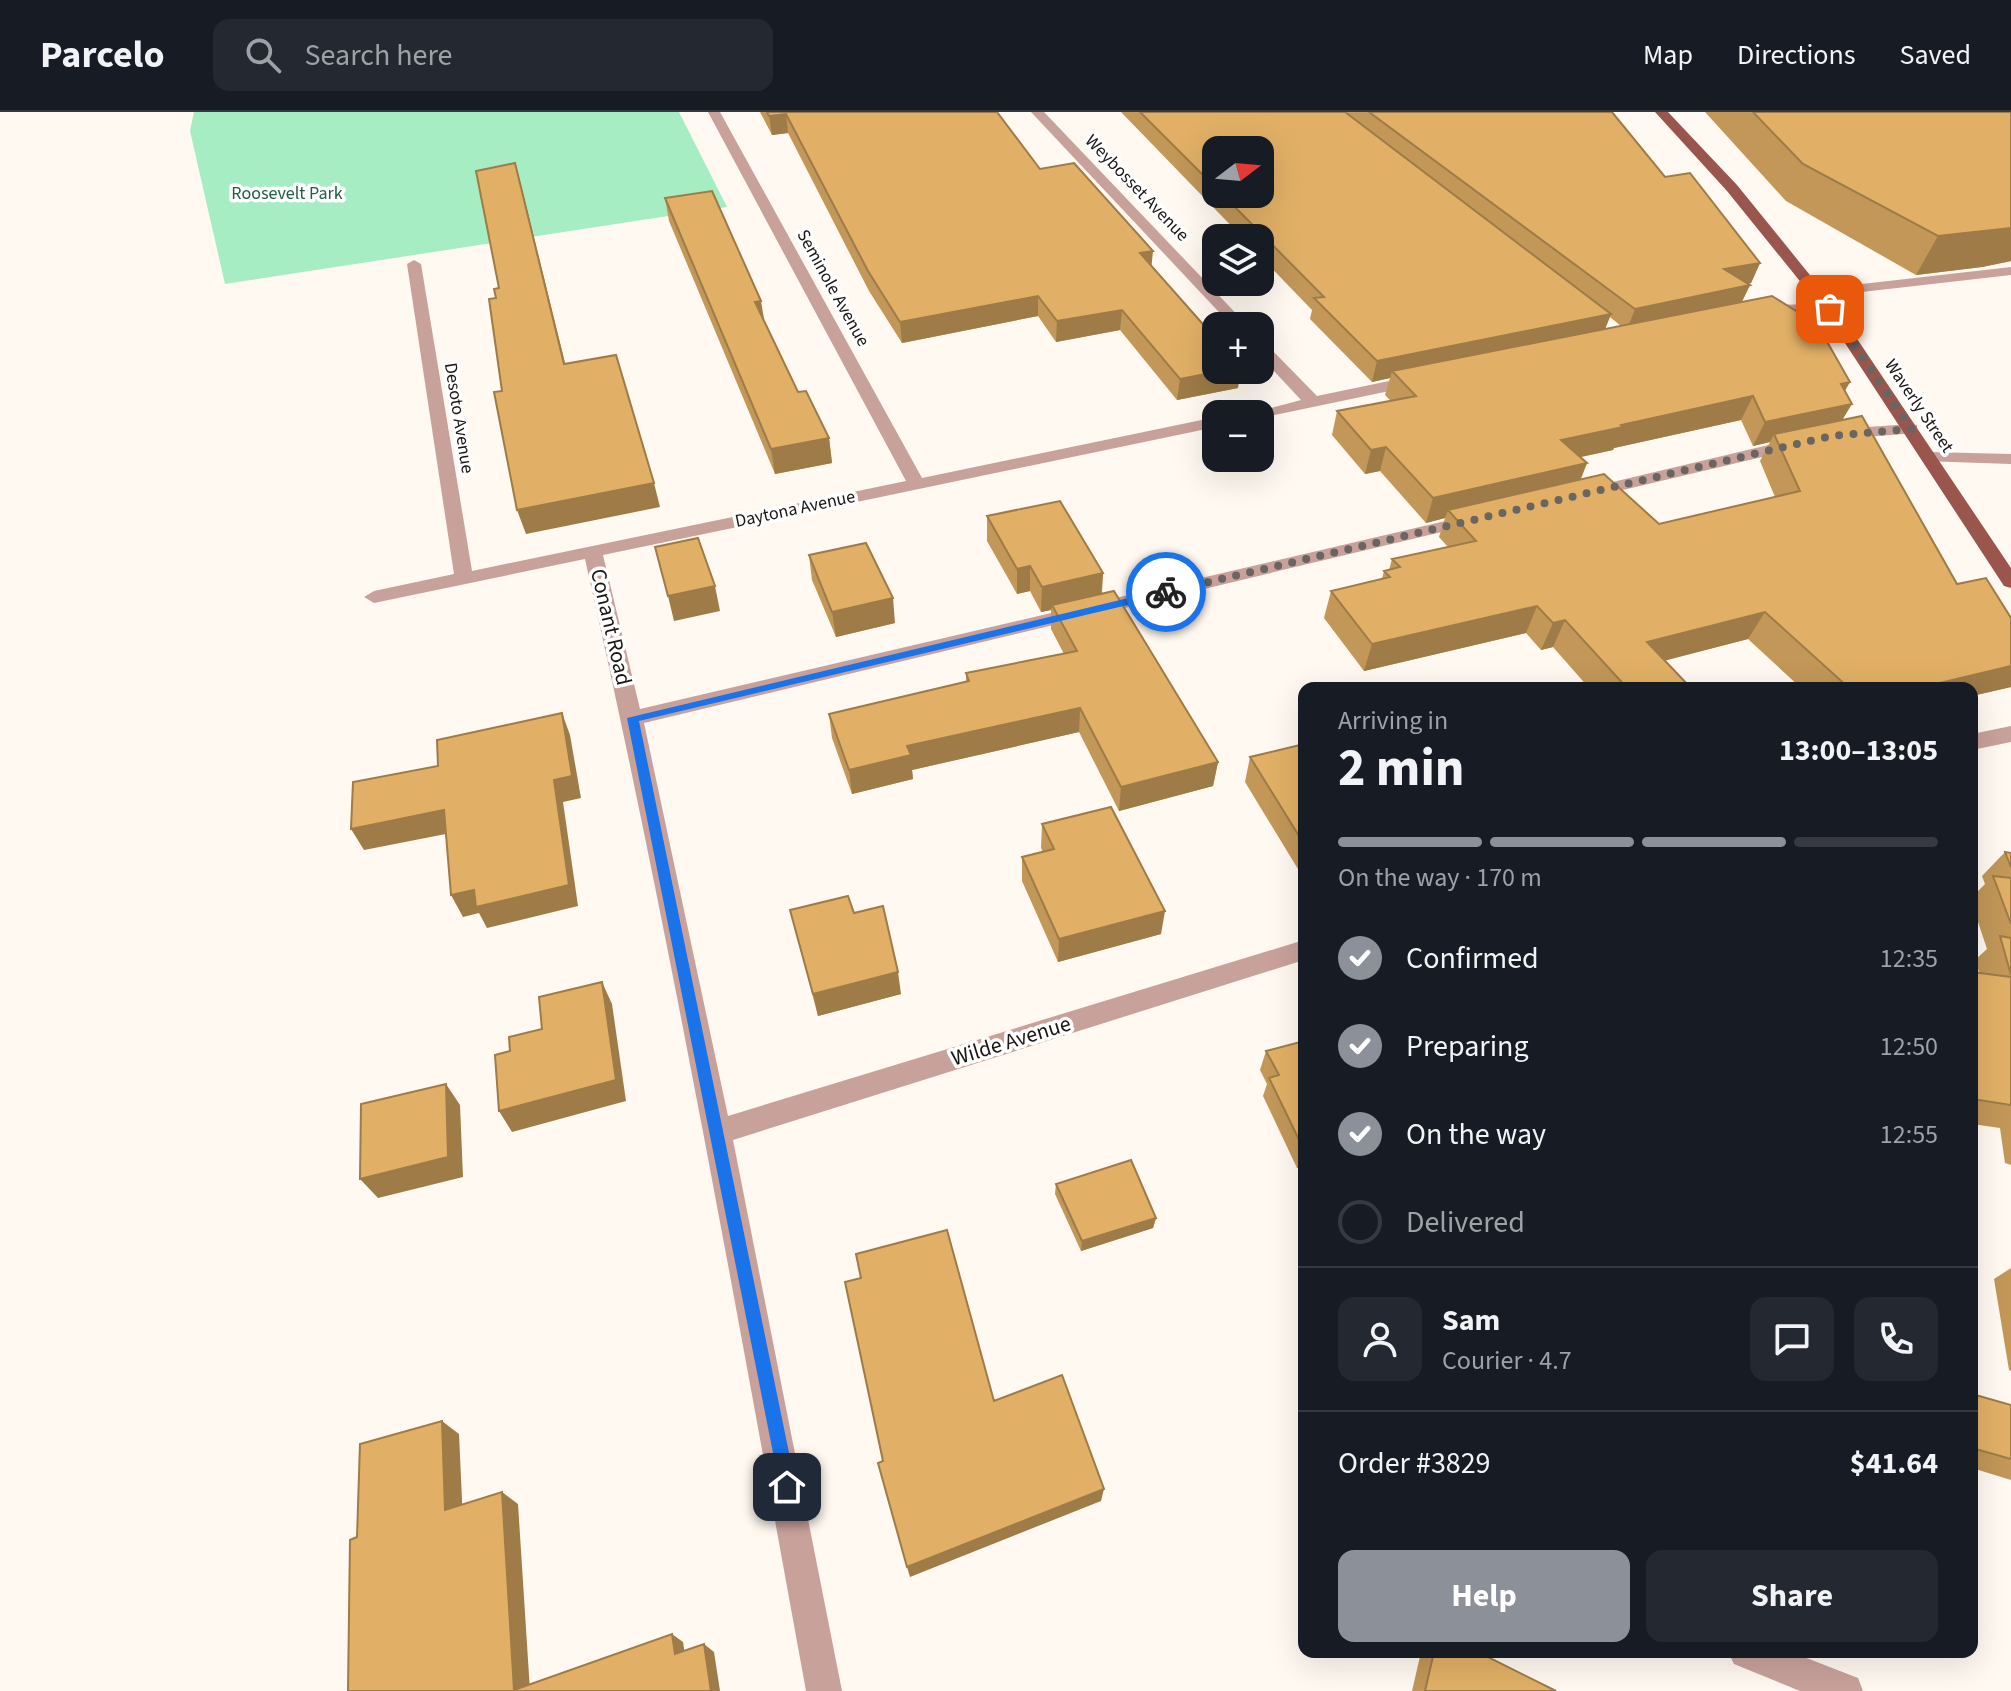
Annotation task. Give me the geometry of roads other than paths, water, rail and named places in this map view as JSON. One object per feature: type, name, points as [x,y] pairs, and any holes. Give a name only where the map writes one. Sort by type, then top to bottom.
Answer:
[{"type":"main road","name":"Waverly Street","points":[[1661,112],[1732,188],[1830,309],[2011,582]]},
{"type":"street","name":"Seminole Avenue","points":[[714,112],[917,484]]},
{"type":"street","name":"Weybosset Avenue","points":[[1037,112],[1227,312]]},
{"type":"street","name":"Desoto Avenue","points":[[414,264],[464,578]]},
{"type":"street","points":[[1818,293],[1981,277],[2011,271]]},
{"type":"street","points":[[1738,314],[1774,309],[1830,309]]},
{"type":"street","points":[[1274,362],[1313,402]]},
{"type":"street","points":[[1274,410],[1437,377]]},
{"type":"street","name":"Daytona Avenue","points":[[374,597],[1202,425]]},
{"type":"street","points":[[1566,498],[1831,436],[1911,429]]},
{"type":"street","points":[[1929,457],[2011,459]]},
{"type":"street","points":[[632,718],[1488,516]]},
{"type":"street","name":"Conant Road","points":[[593,551],[632,718],[718,1132],[824,1691]]},
{"type":"street","points":[[1978,741],[2011,734]]},
{"type":"street","name":"Wilde Avenue","points":[[718,1132],[1298,952]]},
{"type":"street","points":[[1761,1658],[1845,1691]]},
{"type":"park label","name":"Roosevelt Park","points":[[287,193]]}]
